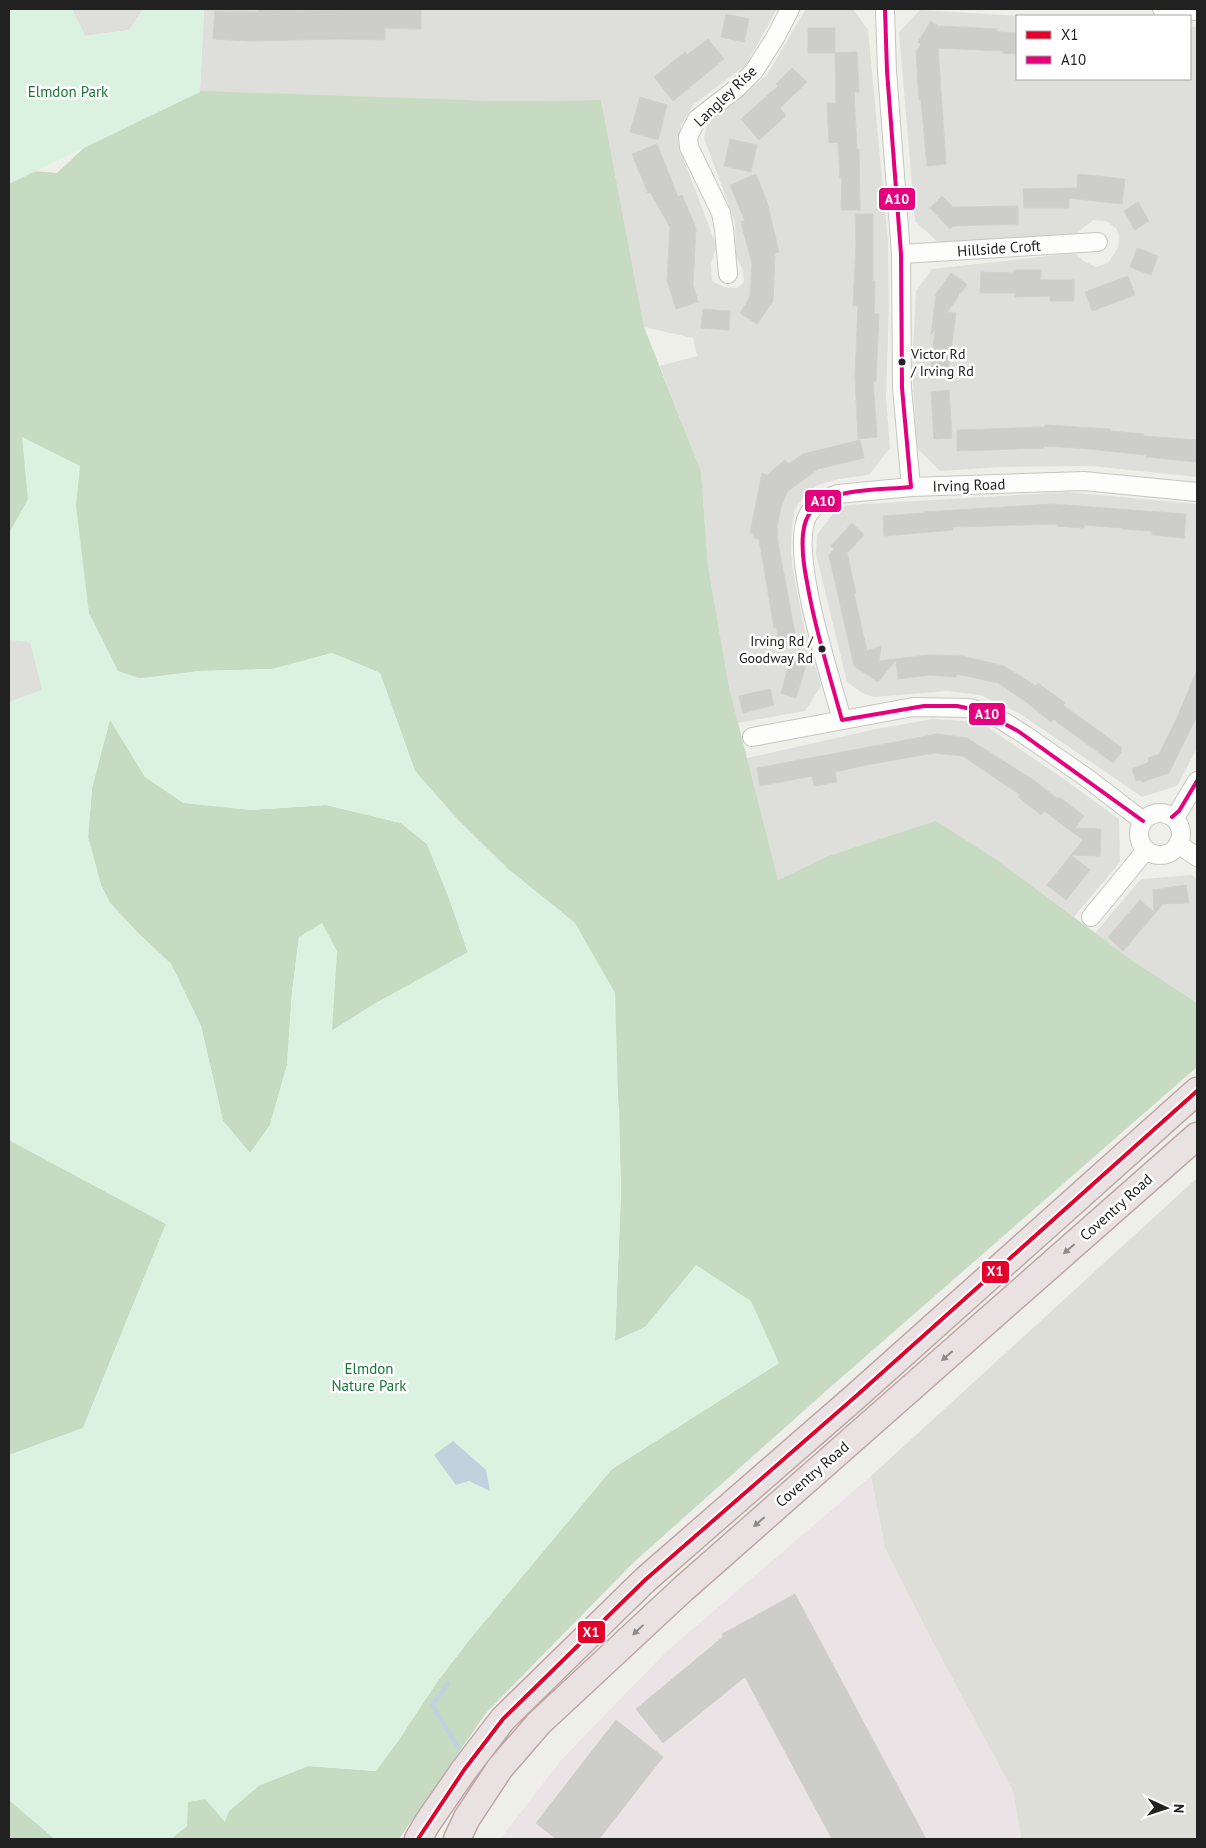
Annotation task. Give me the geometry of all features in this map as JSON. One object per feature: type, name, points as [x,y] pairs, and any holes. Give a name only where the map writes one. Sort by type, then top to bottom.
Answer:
[{"type":"highway","name":"Coventry Road","points":[[418,1839],[502,1718],[645,1580],[870,1384],[1197,1091]]},
{"type":"highway","name":"Coventry Road","points":[[459,1832],[500,1768],[539,1724],[661,1609],[1197,1136]]},
{"type":"street","name":"Langley Rise","points":[[728,274],[721,214],[689,147],[688,138],[697,119],[738,88],[754,71],[775,38],[790,9]]},
{"type":"street","points":[[887,9],[887,71],[901,254],[902,388],[911,487]]},
{"type":"street","points":[[1162,9],[1197,11]]},
{"type":"street","name":"Hillside Croft","points":[[901,254],[1098,242]]},
{"type":"street","name":"Irving Road","points":[[842,720],[813,614],[802,555],[804,527],[808,515],[827,498],[838,494],[911,487],[1084,481],[1197,492]]},
{"type":"street","points":[[752,738],[913,707],[970,708],[995,716],[1025,735],[1087,778],[1143,821]]},
{"type":"street","points":[[1172,817],[1179,811],[1197,781]]},
{"type":"street","points":[[1157,813],[1172,817],[1180,830],[1178,844],[1172,851],[1163,855],[1154,854],[1146,850],[1139,838],[1139,829],[1143,821],[1157,813]]},
{"type":"street","points":[[1178,844],[1197,857]]},
{"type":"street","points":[[1091,917],[1146,850]]},
{"type":"shaded area","points":[[72,9],[143,9],[129,30],[85,36]]},
{"type":"shaded area","points":[[204,9],[777,9],[746,65],[693,105],[681,125],[678,144],[716,245],[711,265],[712,281],[724,287],[737,288],[744,282],[742,268],[736,256],[735,222],[704,138],[707,125],[767,75],[806,9],[853,9],[868,30],[888,242],[889,306],[886,396],[890,448],[869,475],[839,479],[817,485],[803,498],[795,509],[791,552],[793,572],[805,631],[821,686],[805,711],[738,723],[729,687],[708,566],[701,473],[660,366],[697,356],[693,338],[644,327],[601,100],[497,101],[200,92]]},
{"type":"shaded area","points":[[920,10],[1016,16],[1016,80],[1191,80],[1191,26],[1197,27],[1197,477],[1091,466],[1002,467],[940,471],[917,448],[912,369],[916,291],[932,269],[1075,253],[1084,261],[1096,267],[1108,263],[1118,248],[1119,235],[1116,228],[1106,221],[1093,220],[1076,234],[939,243],[915,221],[899,32]]},
{"type":"shaded area","points":[[1067,492],[1197,504],[1197,748],[1177,786],[1142,797],[1019,713],[980,695],[947,691],[874,697],[862,693],[847,682],[816,554],[817,535],[831,516],[847,505]]},
{"type":"shaded area","points":[[9,640],[30,642],[42,690],[9,702]]},
{"type":"shaded area","points":[[932,719],[966,721],[989,728],[1119,819],[1120,862],[1074,917],[997,860],[936,822],[828,856],[778,880],[747,758],[876,729]]},
{"type":"shaded area","points":[[1192,875],[1197,879],[1197,1003],[1133,961],[1095,933],[1141,879]]},
{"type":"shaded area","points":[[1197,1178],[1197,1839],[1020,1839],[1013,1791],[885,1548],[871,1476]]},
{"type":"shaded area","points":[[871,1476],[885,1548],[1013,1791],[1020,1839],[500,1839],[562,1759],[667,1651]]},
{"type":"green space","name":"Elmdon Park","points":[[9,9],[72,9],[85,36],[129,30],[143,9],[204,9],[200,92],[9,184]]},
{"type":"green space","points":[[200,91],[497,101],[601,100],[644,327],[701,472],[708,566],[729,687],[778,880],[828,856],[936,821],[997,860],[1133,961],[1197,1003],[1197,1067],[826,1391],[634,1562],[486,1713],[399,1839],[171,1839],[187,1826],[187,1802],[205,1799],[229,1811],[260,1785],[308,1766],[376,1771],[437,1682],[470,1639],[612,1469],[779,1363],[696,1266],[645,1327],[615,1341],[621,1193],[619,1107],[575,923],[508,869],[458,820],[415,771],[380,673],[332,653],[273,669],[200,671],[42,690],[30,642],[9,640],[9,169],[57,173],[116,118]]},
{"type":"green space","name":"Elmdon Nature Park","points":[[22,437],[80,466],[76,506],[89,613],[118,671],[142,679],[200,671],[272,669],[332,653],[380,673],[415,771],[458,820],[508,869],[575,923],[615,993],[621,1193],[615,1341],[645,1327],[696,1265],[751,1301],[779,1363],[612,1469],[470,1639],[437,1682],[376,1771],[308,1766],[260,1785],[229,1811],[225,1822],[205,1799],[188,1802],[187,1826],[171,1839],[55,1839],[9,1800],[9,1455],[83,1428],[166,1224],[9,1140],[9,702],[42,690],[30,642],[9,640],[9,533],[28,499]],"holes":[[[110,720],[145,777],[183,803],[250,810],[326,805],[401,823],[427,844],[468,952],[376,1003],[332,1031],[337,951],[322,923],[299,937],[292,992],[287,1065],[270,1125],[250,1153],[223,1121],[201,1026],[171,964],[110,903],[101,885],[88,837],[92,788]]]},
{"type":"green space","points":[[110,719],[145,777],[250,810],[326,805],[401,823],[427,844],[468,953],[376,1003],[331,1031],[337,951],[299,937],[292,992],[287,1065],[270,1125],[250,1153],[223,1121],[201,1026],[171,964],[110,903],[101,885],[88,837],[92,788]]},
{"type":"green space","points":[[9,1140],[166,1224],[83,1428],[9,1455]]},
{"type":"green space","points":[[9,1800],[55,1839],[9,1839]]},
{"type":"water","points":[[453,1441],[486,1470],[490,1491],[469,1481],[456,1485],[434,1455]]},
{"type":"building","points":[[421,9],[421,29],[385,28],[385,40],[250,41],[213,39],[215,11],[258,12],[259,10]]},
{"type":"building","points":[[726,14],[749,19],[744,42],[721,37]]},
{"type":"building","points":[[931,21],[938,26],[997,29],[997,32],[1016,33],[1016,54],[1002,53],[1003,51],[938,48],[946,164],[927,166],[921,100],[919,100],[916,51],[921,44],[918,42]]},
{"type":"building","points":[[808,28],[835,28],[835,53],[808,53]]},
{"type":"building","points":[[708,39],[724,59],[673,101],[654,77],[685,52],[687,55]]},
{"type":"building","points":[[857,52],[859,92],[854,92],[857,149],[859,149],[860,210],[841,210],[842,178],[840,178],[838,142],[829,143],[827,103],[836,103],[835,53]]},
{"type":"building","points":[[792,68],[807,82],[780,108],[786,116],[759,140],[741,119],[778,86],[776,84]]},
{"type":"building","points":[[640,97],[667,105],[658,140],[630,132]]},
{"type":"building","points":[[730,139],[757,145],[751,172],[724,166]]},
{"type":"building","points":[[657,144],[678,197],[682,195],[696,228],[693,285],[698,302],[676,309],[667,280],[670,227],[650,192],[648,193],[632,154]]},
{"type":"building","points":[[756,174],[767,202],[779,252],[775,253],[773,301],[757,324],[740,313],[750,297],[752,264],[741,222],[745,221],[730,185]]},
{"type":"building","points":[[1078,174],[1125,179],[1122,204],[1069,198],[1069,208],[1024,208],[1023,189],[1077,188]]},
{"type":"building","points":[[942,196],[953,207],[1018,206],[1018,224],[953,226],[950,229],[930,208]]},
{"type":"building","points":[[1138,202],[1149,221],[1135,230],[1124,211]]},
{"type":"building","points":[[855,214],[873,214],[874,314],[879,314],[876,381],[873,381],[877,437],[858,439],[855,377],[858,306],[853,306],[856,242]]},
{"type":"building","points":[[1137,248],[1158,256],[1151,275],[1130,267]]},
{"type":"building","points":[[1014,270],[1041,270],[1041,280],[1074,280],[1074,301],[1050,301],[1050,296],[1015,297],[1015,293],[980,293],[981,272],[1014,273]]},
{"type":"building","points":[[951,273],[967,284],[947,312],[956,313],[948,371],[931,369],[935,329],[931,335],[936,294]]},
{"type":"building","points":[[1128,276],[1135,295],[1092,311],[1085,292]]},
{"type":"building","points":[[703,309],[730,311],[729,330],[701,328]]},
{"type":"building","points":[[949,390],[952,438],[934,439],[931,392]]},
{"type":"building","points":[[1045,425],[1110,429],[1110,431],[1144,434],[1143,436],[1197,440],[1197,462],[1079,448],[1043,446],[1044,448],[957,451],[957,430],[1045,427]]},
{"type":"building","points":[[860,440],[864,458],[818,469],[787,492],[777,526],[778,543],[797,644],[781,648],[776,627],[774,628],[759,539],[754,538],[754,533],[750,533],[762,473],[767,475],[785,460],[788,464],[803,454]]},
{"type":"building","points":[[1052,504],[1186,514],[1184,538],[1152,535],[1152,531],[1084,525],[1084,528],[1057,526],[1057,524],[952,527],[953,530],[884,536],[883,516]]},
{"type":"building","points":[[852,523],[864,535],[847,553],[867,651],[881,646],[879,661],[928,655],[962,656],[1004,666],[1036,686],[1038,683],[1065,703],[1063,705],[1121,747],[1121,752],[1113,763],[1053,719],[1051,722],[1025,701],[998,683],[957,674],[956,677],[930,675],[898,679],[896,660],[878,682],[854,666],[829,555],[834,549],[831,546]]},
{"type":"building","points":[[790,660],[806,665],[796,698],[781,693]]},
{"type":"building","points":[[1197,670],[1197,716],[1169,773],[1142,782],[1141,780],[1136,781],[1132,769],[1149,762],[1148,758],[1159,754]]},
{"type":"building","points":[[770,689],[774,705],[743,713],[739,696]]},
{"type":"building","points":[[938,734],[967,738],[1032,779],[1058,799],[1059,797],[1084,816],[1075,828],[1101,829],[1100,856],[1071,855],[1083,840],[1044,811],[1041,815],[1018,797],[1020,795],[963,756],[934,753],[866,765],[835,772],[837,782],[814,786],[812,776],[760,786],[757,768]]},
{"type":"building","points":[[1071,855],[1090,870],[1066,900],[1047,885]]},
{"type":"building","points":[[1186,885],[1189,903],[1163,904],[1123,951],[1108,937],[1140,900],[1154,912],[1153,890]]},
{"type":"building","points":[[795,1594],[926,1839],[832,1839],[745,1677],[663,1743],[636,1709],[723,1637],[722,1634]]},
{"type":"building","points":[[616,1720],[663,1757],[599,1839],[556,1839],[536,1823]]},
{"type":"waterway","points":[[448,1683],[432,1705],[458,1747]]},
{"type":"transit line","name":"A10","points":[[885,10],[887,71],[901,254],[902,388],[911,487],[850,492],[838,495],[818,504],[812,510],[804,525],[803,550],[808,590],[842,720],[924,706],[957,706],[981,711],[1018,731],[1143,821]]},
{"type":"transit line","name":"A10","points":[[1172,817],[1179,811],[1197,781]]},
{"type":"transit line","name":"X1","points":[[418,1839],[464,1770],[503,1719],[645,1580],[855,1397],[1197,1091]]},
{"type":"place","name":"Victor Rd / Irving Rd","points":[[902,362]]},
{"type":"place","name":"Irving Rd / Goodway Rd","points":[[822,649]]}]
